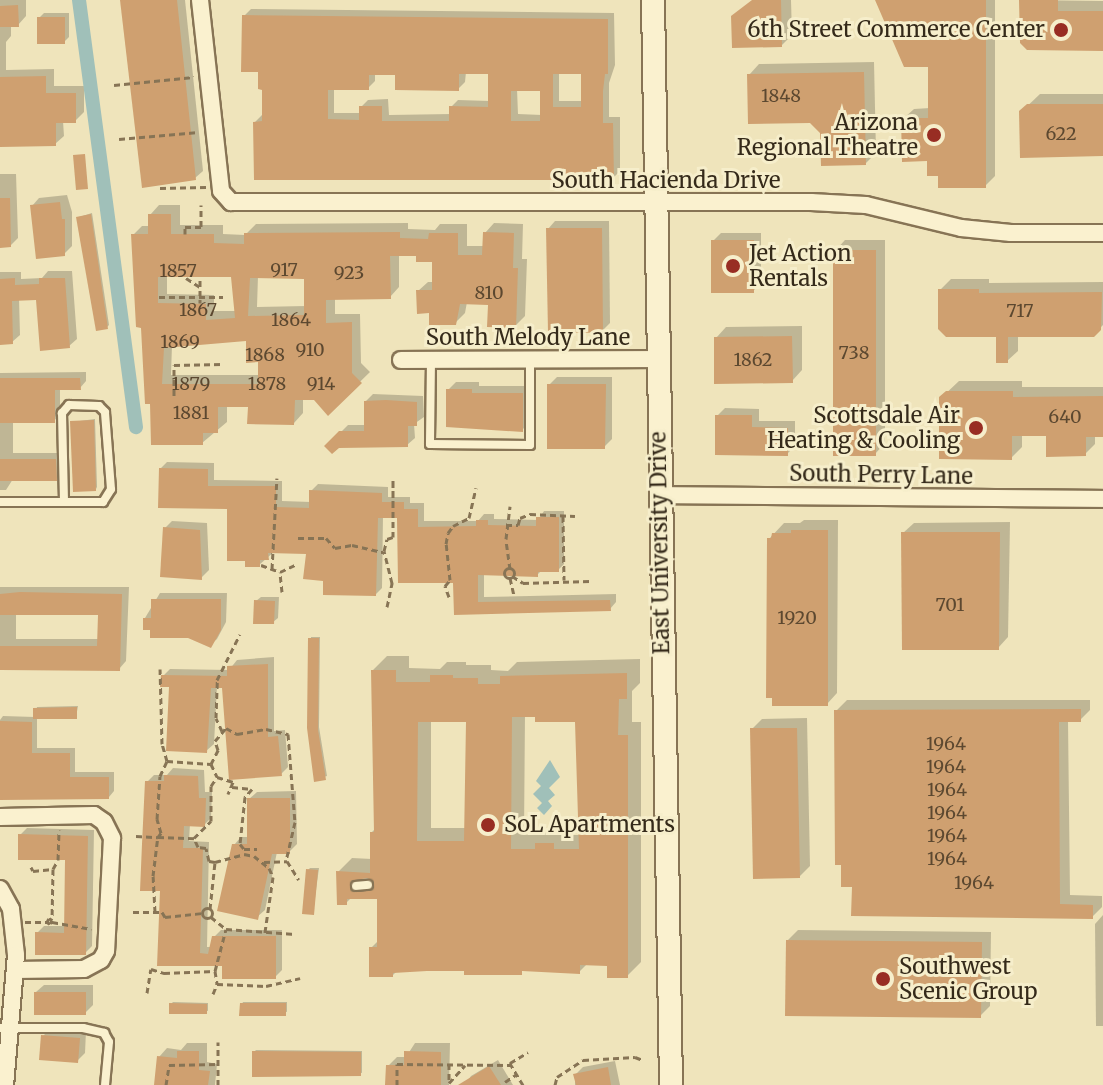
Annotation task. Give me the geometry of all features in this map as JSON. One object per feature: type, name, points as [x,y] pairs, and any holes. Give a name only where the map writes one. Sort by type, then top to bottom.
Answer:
[{"type":"main road","name":"East University Drive","points":[[653,0],[658,495],[671,1085]]},
{"type":"street","name":"South Hacienda Drive","points":[[200,0],[221,191],[226,199],[854,203],[961,228],[1011,233],[1103,233]]},
{"type":"street","name":"South Melody Lane","points":[[401,360],[656,359]]},
{"type":"street","name":"South Perry Lane","points":[[658,495],[1103,499]]},
{"type":"street","points":[[0,817],[94,815],[110,830],[106,951],[92,967],[15,970]]},
{"type":"street","points":[[0,889],[11,909],[15,970],[5,1028],[5,1085]]},
{"type":"lane","points":[[431,360],[430,444],[530,445],[530,360]]},
{"type":"lane","points":[[0,502],[64,502],[103,502],[111,489],[105,412],[99,406],[69,405],[62,413],[64,502]]},
{"type":"lane","points":[[356,886],[368,885]]},
{"type":"lane","points":[[5,1028],[83,1028],[104,1033],[109,1042],[105,1085]]},
{"type":"path","points":[[114,85],[194,77]]},
{"type":"path","points":[[119,139],[199,132]]},
{"type":"path","points":[[160,188],[206,187]]},
{"type":"path","points":[[185,234],[185,227],[201,227],[201,205]]},
{"type":"path","points":[[186,278],[200,287]]},
{"type":"path","points":[[200,280],[200,303]]},
{"type":"path","points":[[159,297],[223,297]]},
{"type":"path","points":[[174,396],[174,365],[223,364]]},
{"type":"path","points":[[272,569],[277,478]]},
{"type":"path","points":[[387,607],[392,583],[384,552],[387,539],[393,537],[393,480]]},
{"type":"path","points":[[449,597],[445,586],[450,580],[446,544],[448,533],[469,518],[476,488]]},
{"type":"path","points":[[510,506],[506,525],[514,595]]},
{"type":"path","points":[[506,525],[518,525],[520,518],[530,514],[575,516]]},
{"type":"path","points":[[563,516],[564,580]]},
{"type":"path","points":[[298,538],[326,538],[335,548],[352,545],[384,552]]},
{"type":"path","points":[[261,565],[280,572],[297,564]]},
{"type":"path","points":[[510,569],[504,572],[523,583],[590,581]]},
{"type":"path","points":[[280,572],[282,592]]},
{"type":"path","points":[[222,731],[216,718],[217,680],[240,634]]},
{"type":"path","points":[[155,912],[153,876],[160,776],[167,761],[162,744],[160,669]]},
{"type":"path","points":[[211,764],[218,750],[215,741],[226,728],[237,734],[266,729],[288,734],[295,822],[286,858],[299,880]]},
{"type":"path","points":[[167,761],[211,764]]},
{"type":"path","points":[[211,764],[217,777],[233,782],[228,794]]},
{"type":"path","points":[[136,836],[194,838],[211,821],[211,786],[217,777]]},
{"type":"path","points":[[232,787],[252,789],[245,797],[240,844],[244,852],[264,862],[273,877],[265,932]]},
{"type":"path","points":[[50,921],[53,869],[58,860],[59,814]]},
{"type":"path","points":[[194,838],[198,847],[206,848],[209,861],[215,862],[257,849]]},
{"type":"path","points":[[264,862],[286,858]]},
{"type":"path","points":[[211,917],[215,862]]},
{"type":"path","points":[[31,867],[33,871],[53,869]]},
{"type":"path","points":[[133,912],[155,912],[165,917],[202,913],[210,909]]},
{"type":"path","points":[[202,913],[226,929],[295,934]]},
{"type":"path","points":[[25,922],[50,921],[87,927],[107,935]]},
{"type":"path","points":[[213,994],[217,984],[215,971],[226,929]]},
{"type":"path","points":[[147,993],[151,969],[164,973],[215,971]]},
{"type":"path","points":[[217,984],[266,986],[300,978]]},
{"type":"path","points":[[218,1042],[218,1085]]},
{"type":"path","points":[[397,1085],[397,1064],[512,1065],[528,1052]]},
{"type":"path","points":[[555,1085],[557,1077],[583,1060],[635,1057],[643,1060]]},
{"type":"path","points":[[166,1085],[169,1065],[218,1064]]},
{"type":"path","points":[[449,1064],[449,1084]]},
{"type":"path","points":[[449,1084],[465,1065]]},
{"type":"path","points":[[512,1065],[523,1085]]},
{"type":"path","points":[[505,1082],[517,1074]]},
{"type":"water","points":[[550,760],[560,777],[549,788],[555,795],[548,801],[552,806],[544,815],[537,808],[542,803],[533,794],[541,786],[536,781]]},
{"type":"building","points":[[120,0],[177,0],[196,180],[142,188]]},
{"type":"building","points":[[752,0],[781,0],[782,47],[732,48],[731,16]]},
{"type":"building","points":[[875,0],[986,0],[986,188],[938,188],[938,176],[927,176],[927,161],[902,162],[901,118],[928,118],[928,67],[904,67]]},
{"type":"building","name":"6th Street Commerce Center","points":[[1019,0],[1058,0],[1058,11],[1103,11],[1103,51],[1027,50],[1020,43]]},
{"type":"building","points":[[18,5],[19,27],[0,27],[0,6]]},
{"type":"building","points":[[242,15],[608,19],[608,74],[605,74],[603,91],[603,123],[613,123],[614,180],[254,180],[253,122],[262,121],[262,90],[258,89],[258,72],[241,72]],"holes":[[[459,74],[488,74],[488,107],[449,106],[449,121],[382,121],[382,106],[359,106],[359,120],[328,119],[328,90],[369,90],[369,75],[395,75],[395,90],[459,91]],[[553,74],[581,74],[581,107],[553,107]],[[511,91],[540,91],[540,121],[511,121]]]},
{"type":"building","points":[[37,17],[65,17],[65,44],[37,44]]},
{"type":"building","points":[[864,72],[866,165],[821,166],[820,133],[810,123],[748,124],[747,74]]},
{"type":"building","points":[[46,76],[46,93],[76,93],[76,123],[56,123],[56,146],[0,147],[0,77]]},
{"type":"building","points":[[1027,104],[1103,104],[1103,156],[1020,158],[1019,111]]},
{"type":"building","points":[[85,154],[88,189],[76,190],[73,155]]},
{"type":"building","points":[[0,198],[10,198],[11,247],[0,248]]},
{"type":"building","points":[[60,202],[62,219],[65,219],[65,256],[36,259],[30,205]]},
{"type":"building","points":[[91,214],[108,329],[96,331],[76,217]]},
{"type":"building","points":[[148,214],[171,214],[171,234],[214,234],[214,243],[244,244],[244,233],[400,232],[400,238],[428,239],[429,233],[458,233],[458,255],[482,255],[483,232],[514,233],[513,268],[518,268],[516,328],[487,327],[488,305],[460,304],[456,325],[429,325],[429,313],[417,314],[416,290],[432,290],[432,262],[416,262],[416,256],[390,256],[391,299],[326,300],[326,323],[352,322],[352,373],[362,383],[328,416],[314,400],[295,400],[294,425],[247,424],[248,407],[218,407],[218,433],[203,433],[203,445],[151,445],[150,404],[145,404],[141,328],[136,327],[131,234],[148,234]],"holes":[[[158,277],[231,277],[235,318],[206,320],[206,304],[158,303]],[[250,278],[304,279],[304,315],[248,316]],[[246,341],[246,363],[258,362],[258,384],[162,384],[164,348]]]},
{"type":"building","points":[[546,228],[602,228],[603,333],[548,332]]},
{"type":"building","name":"Jet Action Rentals","points":[[711,240],[754,240],[754,293],[711,293]]},
{"type":"building","points":[[833,250],[876,250],[876,456],[833,456]]},
{"type":"building","points":[[15,278],[15,285],[39,284],[39,278],[65,278],[70,348],[40,351],[36,300],[12,301],[13,344],[0,345],[0,279]]},
{"type":"building","points":[[938,289],[979,289],[979,293],[1102,292],[1101,330],[1094,337],[1008,337],[1008,363],[996,363],[996,337],[946,337],[938,329]]},
{"type":"building","points":[[792,336],[793,383],[714,384],[714,337]]},
{"type":"building","points":[[0,378],[80,378],[81,390],[55,390],[55,423],[0,423]]},
{"type":"building","points":[[547,384],[606,384],[605,449],[547,449]]},
{"type":"building","points":[[446,389],[472,389],[472,393],[523,393],[523,432],[446,427]]},
{"type":"building","points":[[946,391],[1013,391],[1013,397],[1103,396],[1103,437],[1086,437],[1086,456],[1046,457],[1046,436],[1012,436],[1012,460],[939,459],[939,397]]},
{"type":"building","points":[[364,401],[417,402],[417,426],[408,426],[408,447],[339,448],[332,454],[324,446],[339,431],[364,431]]},
{"type":"building","points":[[715,415],[752,415],[752,427],[788,428],[788,456],[715,455]]},
{"type":"building","points":[[94,420],[96,491],[73,492],[70,421]]},
{"type":"building","points":[[0,459],[56,459],[57,481],[0,481]]},
{"type":"building","points":[[159,468],[208,469],[208,486],[276,486],[276,507],[309,508],[309,490],[382,493],[382,502],[404,502],[404,509],[418,509],[418,527],[476,526],[476,520],[488,520],[488,525],[536,526],[536,517],[559,517],[559,572],[538,572],[538,577],[478,575],[478,602],[610,600],[611,611],[454,615],[453,583],[398,583],[397,518],[378,518],[376,596],[323,595],[323,581],[303,579],[306,554],[268,553],[269,560],[260,560],[260,567],[245,567],[245,561],[227,561],[227,509],[158,508]]},
{"type":"building","points":[[163,527],[200,530],[202,580],[160,577]]},
{"type":"building","points":[[791,530],[828,530],[828,706],[772,706],[772,698],[766,698],[767,538],[771,538],[772,533],[791,533]]},
{"type":"building","points":[[901,532],[1000,532],[999,650],[902,650]]},
{"type":"building","points":[[0,594],[122,594],[120,671],[0,670],[0,646],[97,646],[98,615],[0,615]]},
{"type":"building","points":[[151,599],[221,599],[221,630],[211,648],[188,638],[150,638],[150,630],[143,630],[143,618],[151,618]]},
{"type":"building","points":[[254,600],[275,601],[274,624],[253,624]]},
{"type":"building","points":[[308,638],[319,638],[318,730],[326,780],[314,782],[307,728]]},
{"type":"building","points":[[268,664],[268,737],[278,736],[282,776],[229,780],[222,688],[211,688],[207,753],[166,751],[169,687],[160,687],[161,675],[227,676],[227,666]]},
{"type":"building","name":"SoL Apartments","points":[[371,670],[396,670],[396,682],[430,682],[430,675],[453,675],[453,678],[478,678],[478,684],[500,684],[500,676],[627,673],[627,699],[619,699],[618,735],[628,735],[628,978],[607,978],[607,966],[580,965],[580,974],[522,971],[522,975],[464,975],[464,971],[427,971],[393,973],[393,977],[369,977],[369,947],[377,947],[377,899],[347,899],[347,905],[337,905],[336,871],[370,873],[370,832],[374,832]],"holes":[[[512,717],[535,717],[535,722],[575,722],[579,849],[554,849],[554,843],[535,843],[535,849],[511,849]],[[418,722],[466,722],[464,841],[417,841]],[[367,878],[374,882],[373,890],[351,891],[351,881]]]},
{"type":"building","points":[[77,707],[77,719],[33,719],[33,708]]},
{"type":"building","points":[[1081,709],[1081,722],[1059,722],[1060,904],[1093,905],[1093,919],[851,916],[852,887],[841,887],[841,865],[835,865],[834,710]]},
{"type":"building","points":[[0,721],[32,722],[32,753],[70,753],[70,777],[109,777],[109,799],[0,800]]},
{"type":"building","points":[[750,728],[797,728],[800,878],[753,879]]},
{"type":"building","points":[[164,775],[198,776],[199,798],[206,798],[205,827],[184,826],[183,848],[203,848],[200,953],[208,954],[212,936],[276,936],[276,979],[222,979],[222,966],[157,966],[160,891],[140,891],[145,781],[164,781]]},
{"type":"building","points":[[247,798],[290,798],[290,854],[272,854],[258,920],[217,911],[232,844],[247,844]]},
{"type":"building","points":[[18,834],[88,836],[86,955],[35,955],[35,932],[64,933],[65,860],[18,860]]},
{"type":"building","points":[[306,869],[318,870],[314,915],[302,914]]},
{"type":"building","name":"Southwest Scenic Group","points":[[786,940],[982,942],[981,1018],[785,1016]]},
{"type":"building","points":[[34,992],[86,992],[86,1015],[34,1015]]},
{"type":"building","points":[[169,1003],[207,1004],[207,1014],[169,1014]]},
{"type":"building","points":[[240,1003],[286,1003],[286,1016],[239,1016]]},
{"type":"building","points":[[41,1035],[80,1038],[78,1063],[39,1060]]},
{"type":"building","points":[[177,1051],[199,1051],[199,1070],[210,1071],[208,1085],[154,1085],[157,1056],[177,1058]]},
{"type":"building","points":[[252,1051],[361,1052],[361,1076],[252,1077]]},
{"type":"building","points":[[404,1051],[441,1052],[441,1085],[385,1085],[386,1065],[404,1065]]},
{"type":"building","points":[[489,1066],[501,1085],[458,1085]]},
{"type":"building","points":[[608,1067],[611,1085],[576,1085],[573,1074]]},
{"type":"waterway","points":[[79,0],[136,427]]},
{"type":"place","name":"6th Street Commerce Center","points":[[1061,30]]},
{"type":"place","name":"Arizona Regional Theatre","points":[[934,135]]},
{"type":"place","name":"Jet Action Rentals","points":[[733,266]]},
{"type":"place","name":"Scottsdale Air Heating & Cooling","points":[[976,428]]},
{"type":"place","name":"SoL Apartments","points":[[488,825]]},
{"type":"place","name":"Southwest Scenic Group","points":[[883,979]]}]
